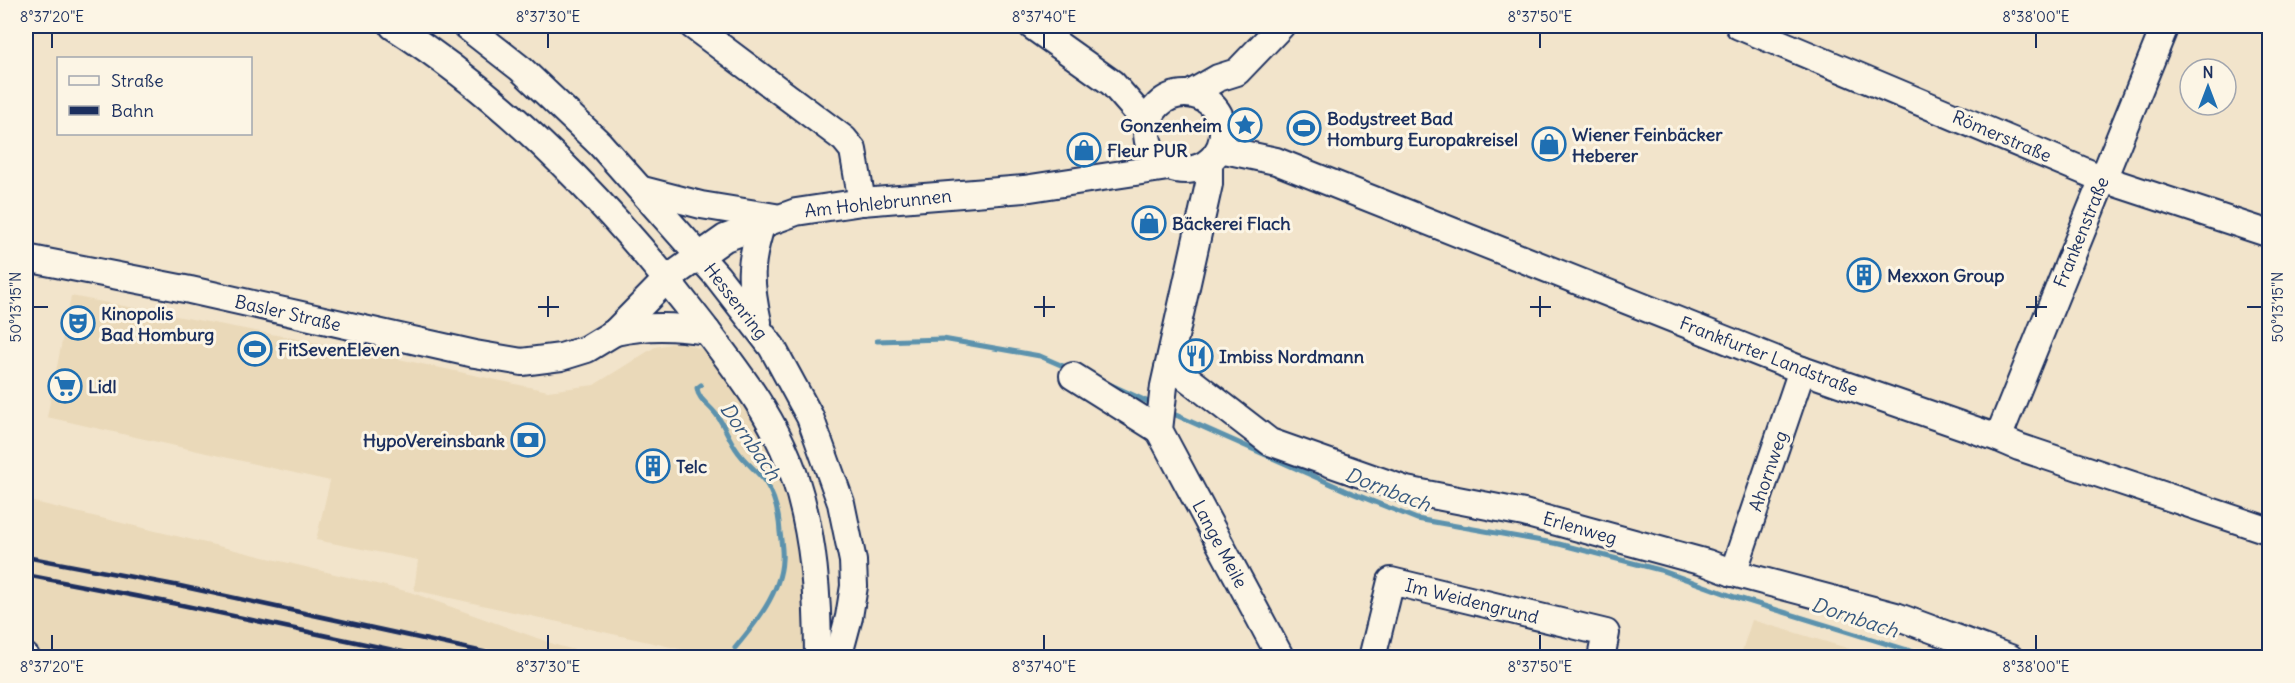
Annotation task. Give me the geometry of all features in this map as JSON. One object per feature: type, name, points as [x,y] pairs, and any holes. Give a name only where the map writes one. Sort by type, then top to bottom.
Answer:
[{"type":"street","points":[[393,26],[437,55],[555,156],[667,279],[744,382],[784,450],[805,512],[816,581],[818,657]]},
{"type":"street","points":[[437,55],[450,47],[456,38],[458,26]]},
{"type":"street","name":"Hessenring","points":[[466,26],[556,101],[643,190],[700,255],[772,347],[810,417],[841,503],[853,561],[854,585],[849,617],[838,657]]},
{"type":"street","points":[[693,26],[844,139],[853,150],[862,202]]},
{"type":"street","points":[[1032,26],[1112,83],[1147,123]]},
{"type":"street","points":[[1199,227],[1195,189],[1176,169],[1158,160],[1150,149],[1146,132],[1147,123],[1152,111],[1161,101],[1237,72],[1281,26]]},
{"type":"street","name":"Römerstraße","points":[[1739,26],[2103,178],[2270,234]]},
{"type":"street","name":"Frankenstraße","points":[[1998,438],[2164,26]]},
{"type":"street","points":[[1221,117],[1233,91],[1237,72]]},
{"type":"street","points":[[1112,83],[1202,97],[1212,104],[1221,117],[1224,135],[1214,156],[1166,377],[1159,426]]},
{"type":"street","name":"Frankfurter Landstraße","points":[[1221,117],[1276,161]]},
{"type":"street","name":"Am Hohlebrunnen","points":[[1105,177],[1150,149]]},
{"type":"street","points":[[1176,169],[1197,169],[1214,156]]},
{"type":"street","name":"Frankfurter Landstraße","points":[[1214,156],[1276,161],[1802,370],[2154,494],[2270,531]]},
{"type":"street","name":"Am Hohlebrunnen","points":[[667,279],[725,238],[771,220],[828,206],[1024,189],[1176,169]]},
{"type":"street","points":[[643,190],[771,220],[753,250],[751,267],[751,288],[760,331]]},
{"type":"street","name":"Basler Straße","points":[[26,258],[190,290],[465,352],[522,362],[561,357],[587,349],[615,332],[667,279]]},
{"type":"street","points":[[615,332],[640,327],[670,326],[707,331]]},
{"type":"street","name":"Ahornweg","points":[[1733,573],[1802,370]]},
{"type":"street","name":"Erlenweg","points":[[1166,377],[1178,371],[1270,442],[1406,490],[1524,513],[1707,563],[1733,573],[1896,616],[2010,657]]},
{"type":"street","name":"Lange Meile","points":[[1073,376],[1159,426],[1281,657]]},
{"type":"street","name":"Im Weidengrund","points":[[1372,657],[1392,581],[1606,633],[1601,657]]},
{"type":"shaded area","points":[[71,296],[361,351],[548,391],[594,385],[655,347],[681,342],[701,349],[728,370],[771,449],[805,561],[808,657],[716,657],[414,590],[418,560],[316,540],[330,481],[47,417]]},
{"type":"shaded area","points":[[26,500],[410,592],[559,646],[602,657],[26,658]]},
{"type":"shaded area","points":[[1752,620],[1877,657],[1740,657]]},
{"type":"waterway","name":"Dornbach","points":[[877,341],[943,339],[1040,356],[1070,369]]},
{"type":"waterway","name":"Dornbach","points":[[1109,384],[1155,405]]},
{"type":"waterway","name":"Dornbach","points":[[701,385],[697,388],[700,396],[718,417],[739,454],[769,488],[776,507],[779,526],[782,557],[777,584],[766,607],[735,648]]},
{"type":"waterway","name":"Dornbach","points":[[1169,412],[1347,491],[1417,519],[1559,544],[1660,570],[1735,597],[1933,658]]},
{"type":"railway","points":[[26,557],[180,586],[511,658]]},
{"type":"railway","points":[[26,575],[177,604],[431,658]]},
{"type":"place","name":"Gonzenheim","points":[[1245,125]]},
{"type":"place","name":"Bodystreet Bad Homburg Europakreisel","points":[[1304,128]]},
{"type":"place","name":"Wiener Feinbäcker Heberer","points":[[1549,144]]},
{"type":"place","name":"Fleur PUR","points":[[1084,150]]},
{"type":"place","name":"Bäckerei Flach","points":[[1149,223]]},
{"type":"place","name":"Mexxon Group","points":[[1864,275]]},
{"type":"place","name":"Kinopolis Bad Homburg","points":[[78,323]]},
{"type":"place","name":"FitSevenEleven","points":[[255,349]]},
{"type":"place","name":"Imbiss Nordmann","points":[[1196,356]]},
{"type":"place","name":"Lidl","points":[[65,386]]},
{"type":"place","name":"HypoVereinsbank","points":[[528,440]]},
{"type":"place","name":"Telc","points":[[653,466]]}]
